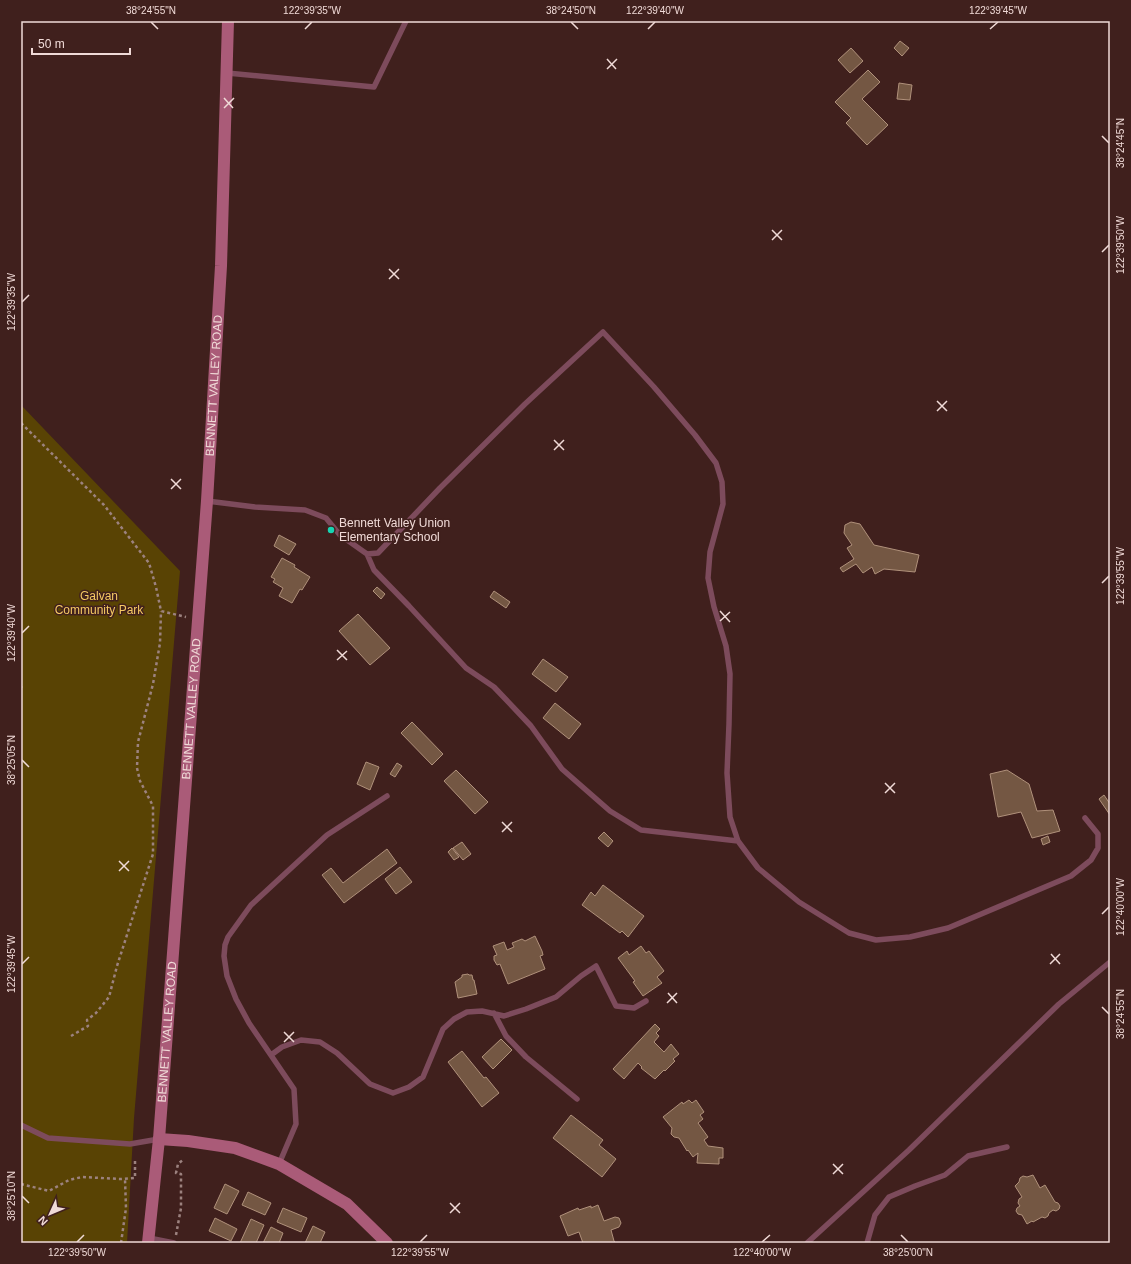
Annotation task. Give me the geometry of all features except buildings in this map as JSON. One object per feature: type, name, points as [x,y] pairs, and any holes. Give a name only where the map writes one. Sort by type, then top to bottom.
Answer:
[{"type":"street","name":"BENNETT VALLEY ROAD","points":[[148,1240],[159,1139],[207,501],[221,266],[228,21]]},
{"type":"street","points":[[159,1139],[188,1141],[235,1148],[279,1164],[347,1204],[387,1243]]},
{"type":"lane","points":[[227,73],[374,87],[406,21]]},
{"type":"lane","points":[[367,554],[378,553],[445,483],[542,388],[603,332],[654,387],[695,435],[716,463],[722,482],[723,504],[710,552],[708,578],[714,607],[726,646],[730,674],[727,773],[730,817],[738,841],[758,868],[799,902],[849,933],[876,940],[910,937],[948,928],[1071,876],[1091,860],[1098,848],[1098,834],[1085,818]]},
{"type":"lane","points":[[207,501],[255,507],[306,510],[326,518],[340,535],[367,554],[374,570],[466,668],[494,687],[530,726],[562,769],[610,811],[641,830],[738,841]]},
{"type":"lane","points":[[279,1164],[296,1124],[294,1089],[249,1024],[236,998],[227,976],[224,956],[225,946],[228,936],[251,905],[328,835],[387,796]]},
{"type":"lane","points":[[807,1243],[909,1150],[1059,1004],[1110,962]]},
{"type":"lane","points":[[271,1055],[282,1047],[301,1040],[320,1042],[337,1053],[370,1084],[393,1093],[409,1087],[423,1077],[443,1029],[454,1019],[467,1012],[482,1011],[504,1016],[526,1009],[556,997],[581,976],[596,966],[616,1006],[634,1008],[646,1001]]},
{"type":"lane","points":[[494,1013],[506,1036],[526,1058],[578,1099]]},
{"type":"lane","points":[[21,1124],[48,1138],[130,1144],[159,1139]]},
{"type":"lane","points":[[867,1243],[875,1214],[889,1197],[945,1175],[968,1156],[1007,1147]]},
{"type":"lane","points":[[148,1240],[174,1243]]},
{"type":"path","points":[[21,423],[104,505],[149,563],[161,611],[160,643],[153,684],[138,742],[137,768],[140,781],[153,806],[153,854],[120,959],[110,997],[96,1013],[87,1020],[88,1026],[71,1036]]},
{"type":"path","points":[[161,611],[198,620]]},
{"type":"path","points":[[176,1236],[181,1208],[181,1174],[176,1173],[178,1164],[184,1159]]},
{"type":"path","points":[[21,1184],[49,1191],[69,1180],[82,1177],[135,1178],[134,1160]]},
{"type":"path","points":[[121,1243],[126,1208],[125,1179]]},
{"type":"green space","name":"Galvan Community Park","points":[[21,405],[180,571],[134,1118],[127,1243],[21,1243]]},
{"type":"place","name":"Bennett Valley Union Elementary School","points":[[331,530]]}]
